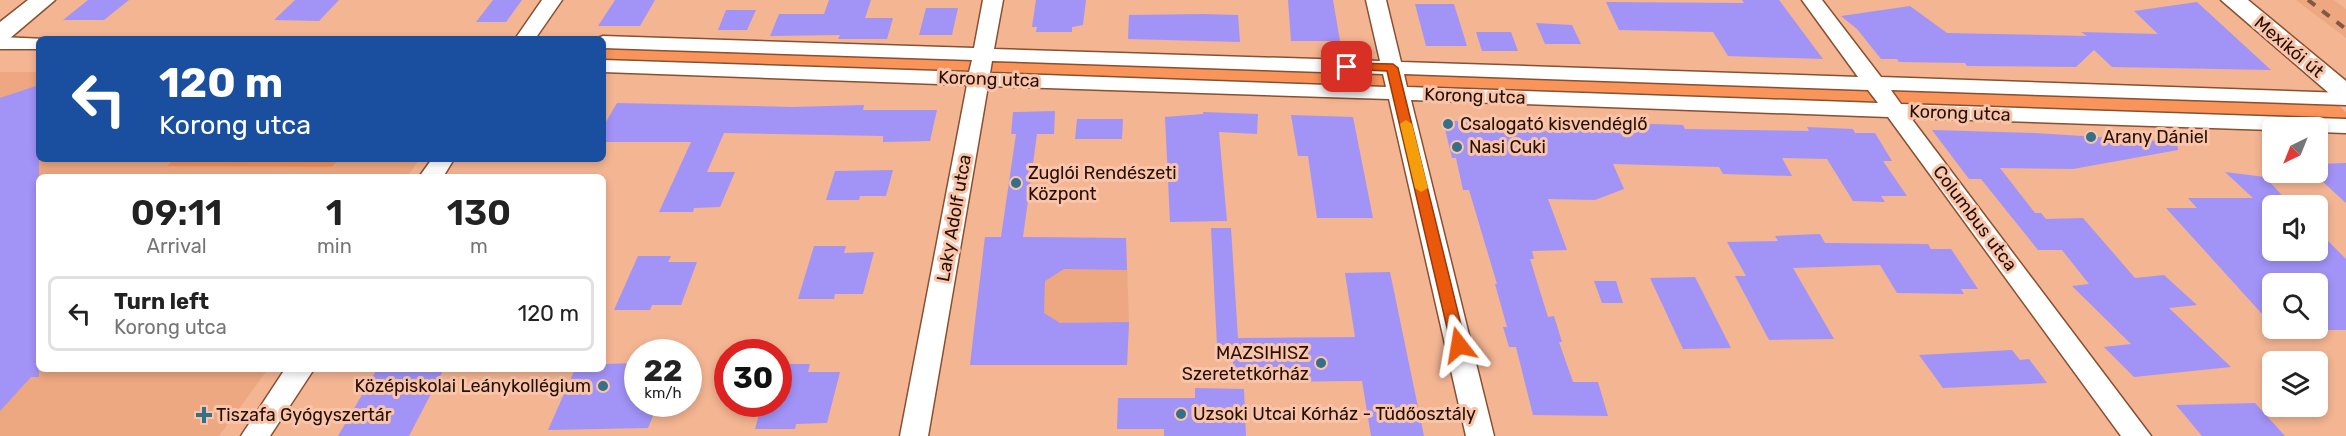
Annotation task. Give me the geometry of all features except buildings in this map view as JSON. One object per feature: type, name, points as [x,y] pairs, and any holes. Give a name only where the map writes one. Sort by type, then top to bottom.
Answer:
[{"type":"street","points":[[0,34],[44,0]]},
{"type":"street","points":[[527,36],[552,0]]},
{"type":"street","name":"Laky Adolf utca","points":[[914,436],[993,0]]},
{"type":"street","points":[[1376,0],[1480,436]]},
{"type":"street","name":"Columbus utca","points":[[1812,0],[2137,436]]},
{"type":"street","name":"Mexikói út","points":[[2233,0],[2346,94]]},
{"type":"street","name":"Korong utca","points":[[606,42],[2346,99]]},
{"type":"street","points":[[0,43],[36,43]]},
{"type":"street","name":"Korong utca","points":[[606,66],[2346,126]]},
{"type":"street","points":[[255,436],[298,372]]},
{"type":"shaded area","points":[[2296,0],[2334,0],[2346,9],[2346,38]]},
{"type":"shaded area","points":[[606,47],[2336,103],[2346,112],[2346,121],[2328,120],[2328,117],[2262,118],[606,61]]},
{"type":"shaded area","points":[[0,72],[36,72],[36,162],[417,162],[409,174],[36,174],[36,372],[266,372],[219,436],[0,436]]},
{"type":"shaded area","points":[[171,162],[336,162],[332,167],[167,166]]},
{"type":"shaded area","points":[[985,237],[1126,238],[1129,322],[1127,365],[970,365]]},
{"type":"railway","points":[[2308,0],[2346,29]]},
{"type":"slow traffic","points":[[1406,124],[1421,188]]},
{"type":"place","name":"Csalogató kisvendéglő","points":[[1448,124]]},
{"type":"place","name":"Arany Dániel","points":[[2091,137]]},
{"type":"place","name":"Nasi Cuki","points":[[1457,147]]},
{"type":"place","name":"Zuglói Rendészeti Központ","points":[[1016,183]]},
{"type":"place","name":"MAZSIHISZ Szeretetkórház","points":[[1321,363]]},
{"type":"place","name":"Középiskolai Leánykollégium","points":[[603,386]]},
{"type":"place","name":"Uzsoki Utcai Kórház - Tüdőosztály","points":[[1181,414]]},
{"type":"place","name":"Tiszafa Gyógyszertár","points":[[204,415]]},
{"type":"route","points":[[1347,67],[1393,68],[1459,345]]}]
